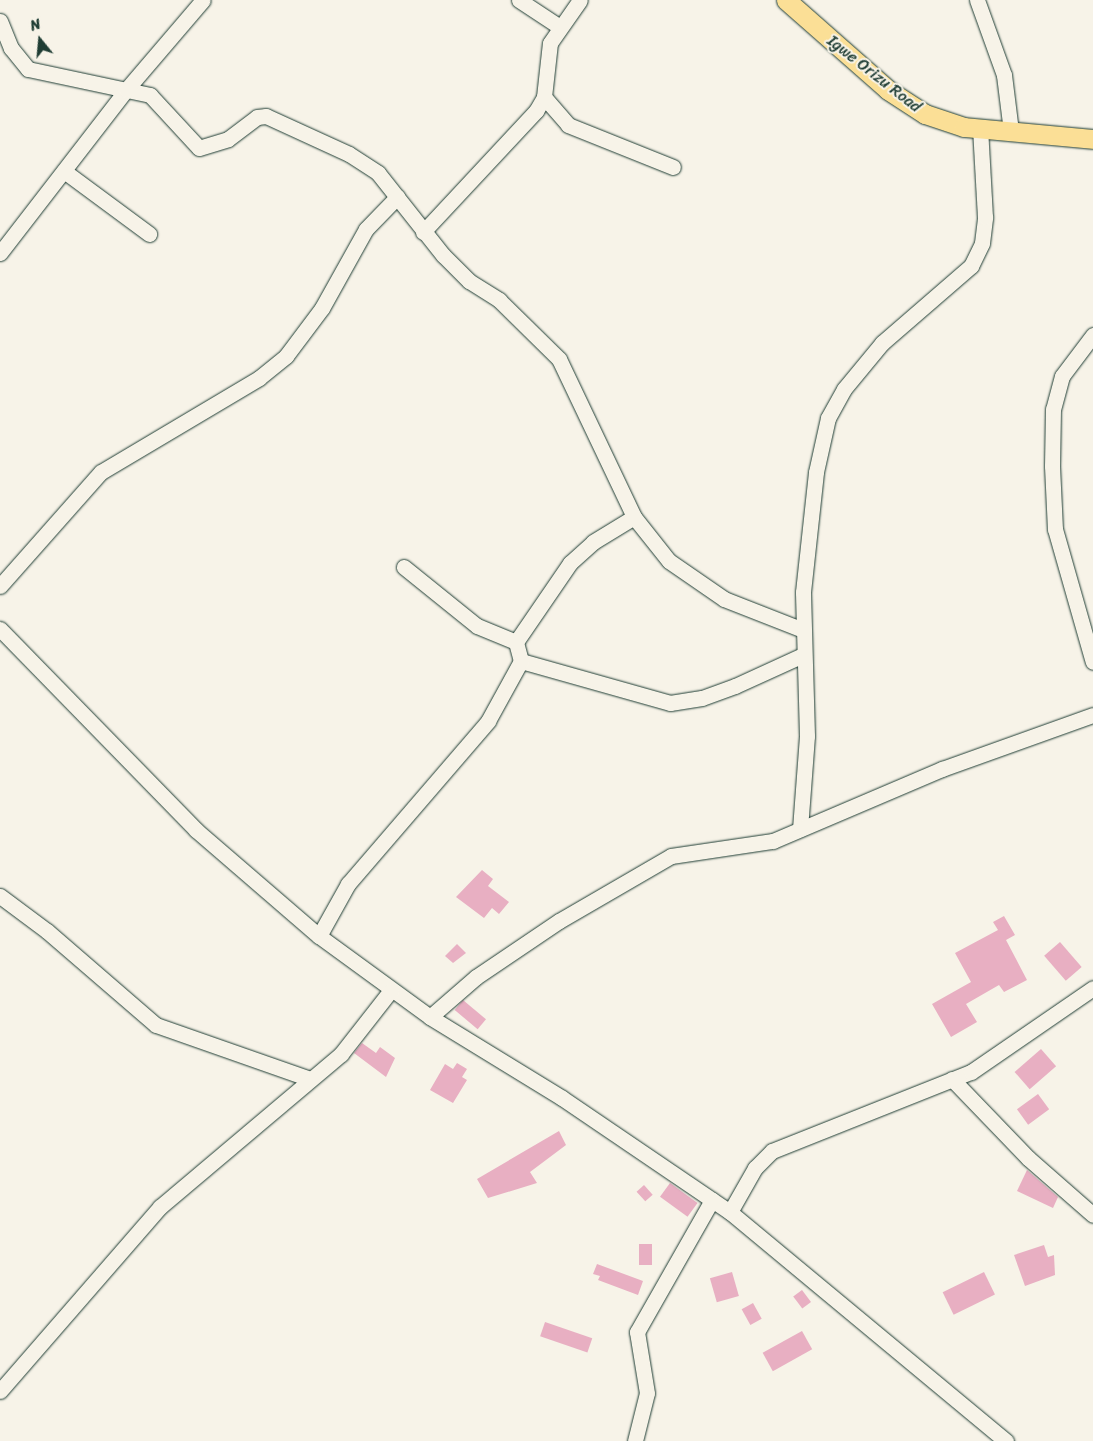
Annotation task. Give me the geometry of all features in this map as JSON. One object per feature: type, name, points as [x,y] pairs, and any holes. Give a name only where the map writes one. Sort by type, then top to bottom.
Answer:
[{"type":"main road","name":"Igwe Orizu Road","points":[[786,0],[888,90],[918,109],[980,128],[1093,138]]},
{"type":"street","points":[[0,253],[126,90],[203,0]]},
{"type":"street","points":[[519,0],[560,27]]},
{"type":"street","points":[[423,232],[499,155],[544,97],[550,43],[580,0]]},
{"type":"street","points":[[977,0],[1004,75],[1011,131]]},
{"type":"street","points":[[0,21],[11,48],[28,69],[150,96],[199,148],[228,139],[257,118],[280,120],[363,162],[397,197],[423,232],[469,282],[500,300],[559,359],[634,517],[669,561],[697,585],[755,614],[803,630]]},
{"type":"street","points":[[544,97],[568,125],[673,167]]},
{"type":"street","points":[[800,830],[807,736],[803,630],[816,472],[828,418],[844,389],[882,343],[971,266],[982,243],[985,217],[980,128]]},
{"type":"street","points":[[64,171],[149,234]]},
{"type":"street","points":[[0,586],[101,472],[243,388],[286,356],[322,308],[366,229],[397,197]]},
{"type":"street","points":[[1093,335],[1062,376],[1053,409],[1052,466],[1054,529],[1093,662]]},
{"type":"street","points":[[319,936],[348,884],[488,721],[521,661],[516,642],[570,563],[593,542],[634,517]]},
{"type":"street","points":[[404,567],[477,626],[516,642]]},
{"type":"street","points":[[0,629],[196,830],[319,936],[430,1017],[562,1098],[730,1212],[1006,1441]]},
{"type":"street","points":[[521,661],[670,703],[735,686],[803,654]]},
{"type":"street","points":[[430,1017],[476,977],[552,926],[671,856],[773,841],[1002,746],[1093,715]]},
{"type":"street","points":[[0,896],[47,931],[156,1025],[186,1040],[310,1078]]},
{"type":"street","points":[[730,1212],[756,1168],[772,1151],[971,1072],[1093,988]]},
{"type":"street","points":[[0,1391],[160,1207],[310,1078],[341,1054],[391,990]]},
{"type":"street","points":[[952,1079],[1028,1158],[1093,1215]]},
{"type":"street","points":[[635,1441],[647,1392],[637,1332],[712,1200]]},
{"type":"building","points":[[482,870],[493,879],[488,886],[509,902],[499,914],[492,908],[484,918],[456,897]]},
{"type":"building","points":[[1004,916],[1015,935],[1006,940],[1027,980],[1004,992],[999,985],[966,1004],[977,1022],[951,1037],[932,1004],[971,982],[955,953],[998,930],[993,922]]},
{"type":"building","points":[[1060,942],[1082,967],[1066,981],[1044,956]]},
{"type":"building","points":[[457,944],[466,953],[453,963],[445,956]]},
{"type":"building","points":[[463,1000],[486,1019],[478,1029],[455,1010]]},
{"type":"building","points":[[362,1043],[376,1053],[380,1047],[395,1058],[386,1077],[354,1053]]},
{"type":"building","points":[[1041,1049],[1056,1066],[1030,1089],[1015,1072]]},
{"type":"building","points":[[457,1063],[467,1069],[462,1077],[467,1080],[453,1103],[430,1090],[445,1064],[453,1069]]},
{"type":"building","points":[[1038,1094],[1049,1109],[1028,1125],[1017,1109]]},
{"type":"building","points":[[559,1131],[566,1145],[530,1172],[537,1183],[488,1198],[477,1179]]},
{"type":"building","points":[[1027,1170],[1058,1197],[1053,1208],[1017,1191]]},
{"type":"building","points":[[670,1183],[698,1203],[688,1217],[660,1197]]},
{"type":"building","points":[[644,1185],[653,1195],[645,1201],[637,1192]]},
{"type":"building","points":[[639,1244],[652,1244],[652,1265],[639,1265]]},
{"type":"building","points":[[1044,1245],[1048,1257],[1054,1255],[1055,1275],[1025,1286],[1014,1255]]},
{"type":"building","points":[[597,1264],[643,1281],[638,1295],[598,1280],[600,1276],[593,1274]]},
{"type":"building","points":[[732,1272],[739,1296],[717,1302],[710,1278]]},
{"type":"building","points":[[984,1272],[995,1294],[954,1315],[943,1292]]},
{"type":"building","points":[[802,1290],[811,1302],[802,1309],[793,1297]]},
{"type":"building","points":[[753,1303],[762,1319],[750,1325],[742,1309]]},
{"type":"building","points":[[545,1322],[592,1338],[587,1352],[540,1336]]},
{"type":"building","points":[[802,1331],[812,1349],[773,1371],[763,1353]]}]
